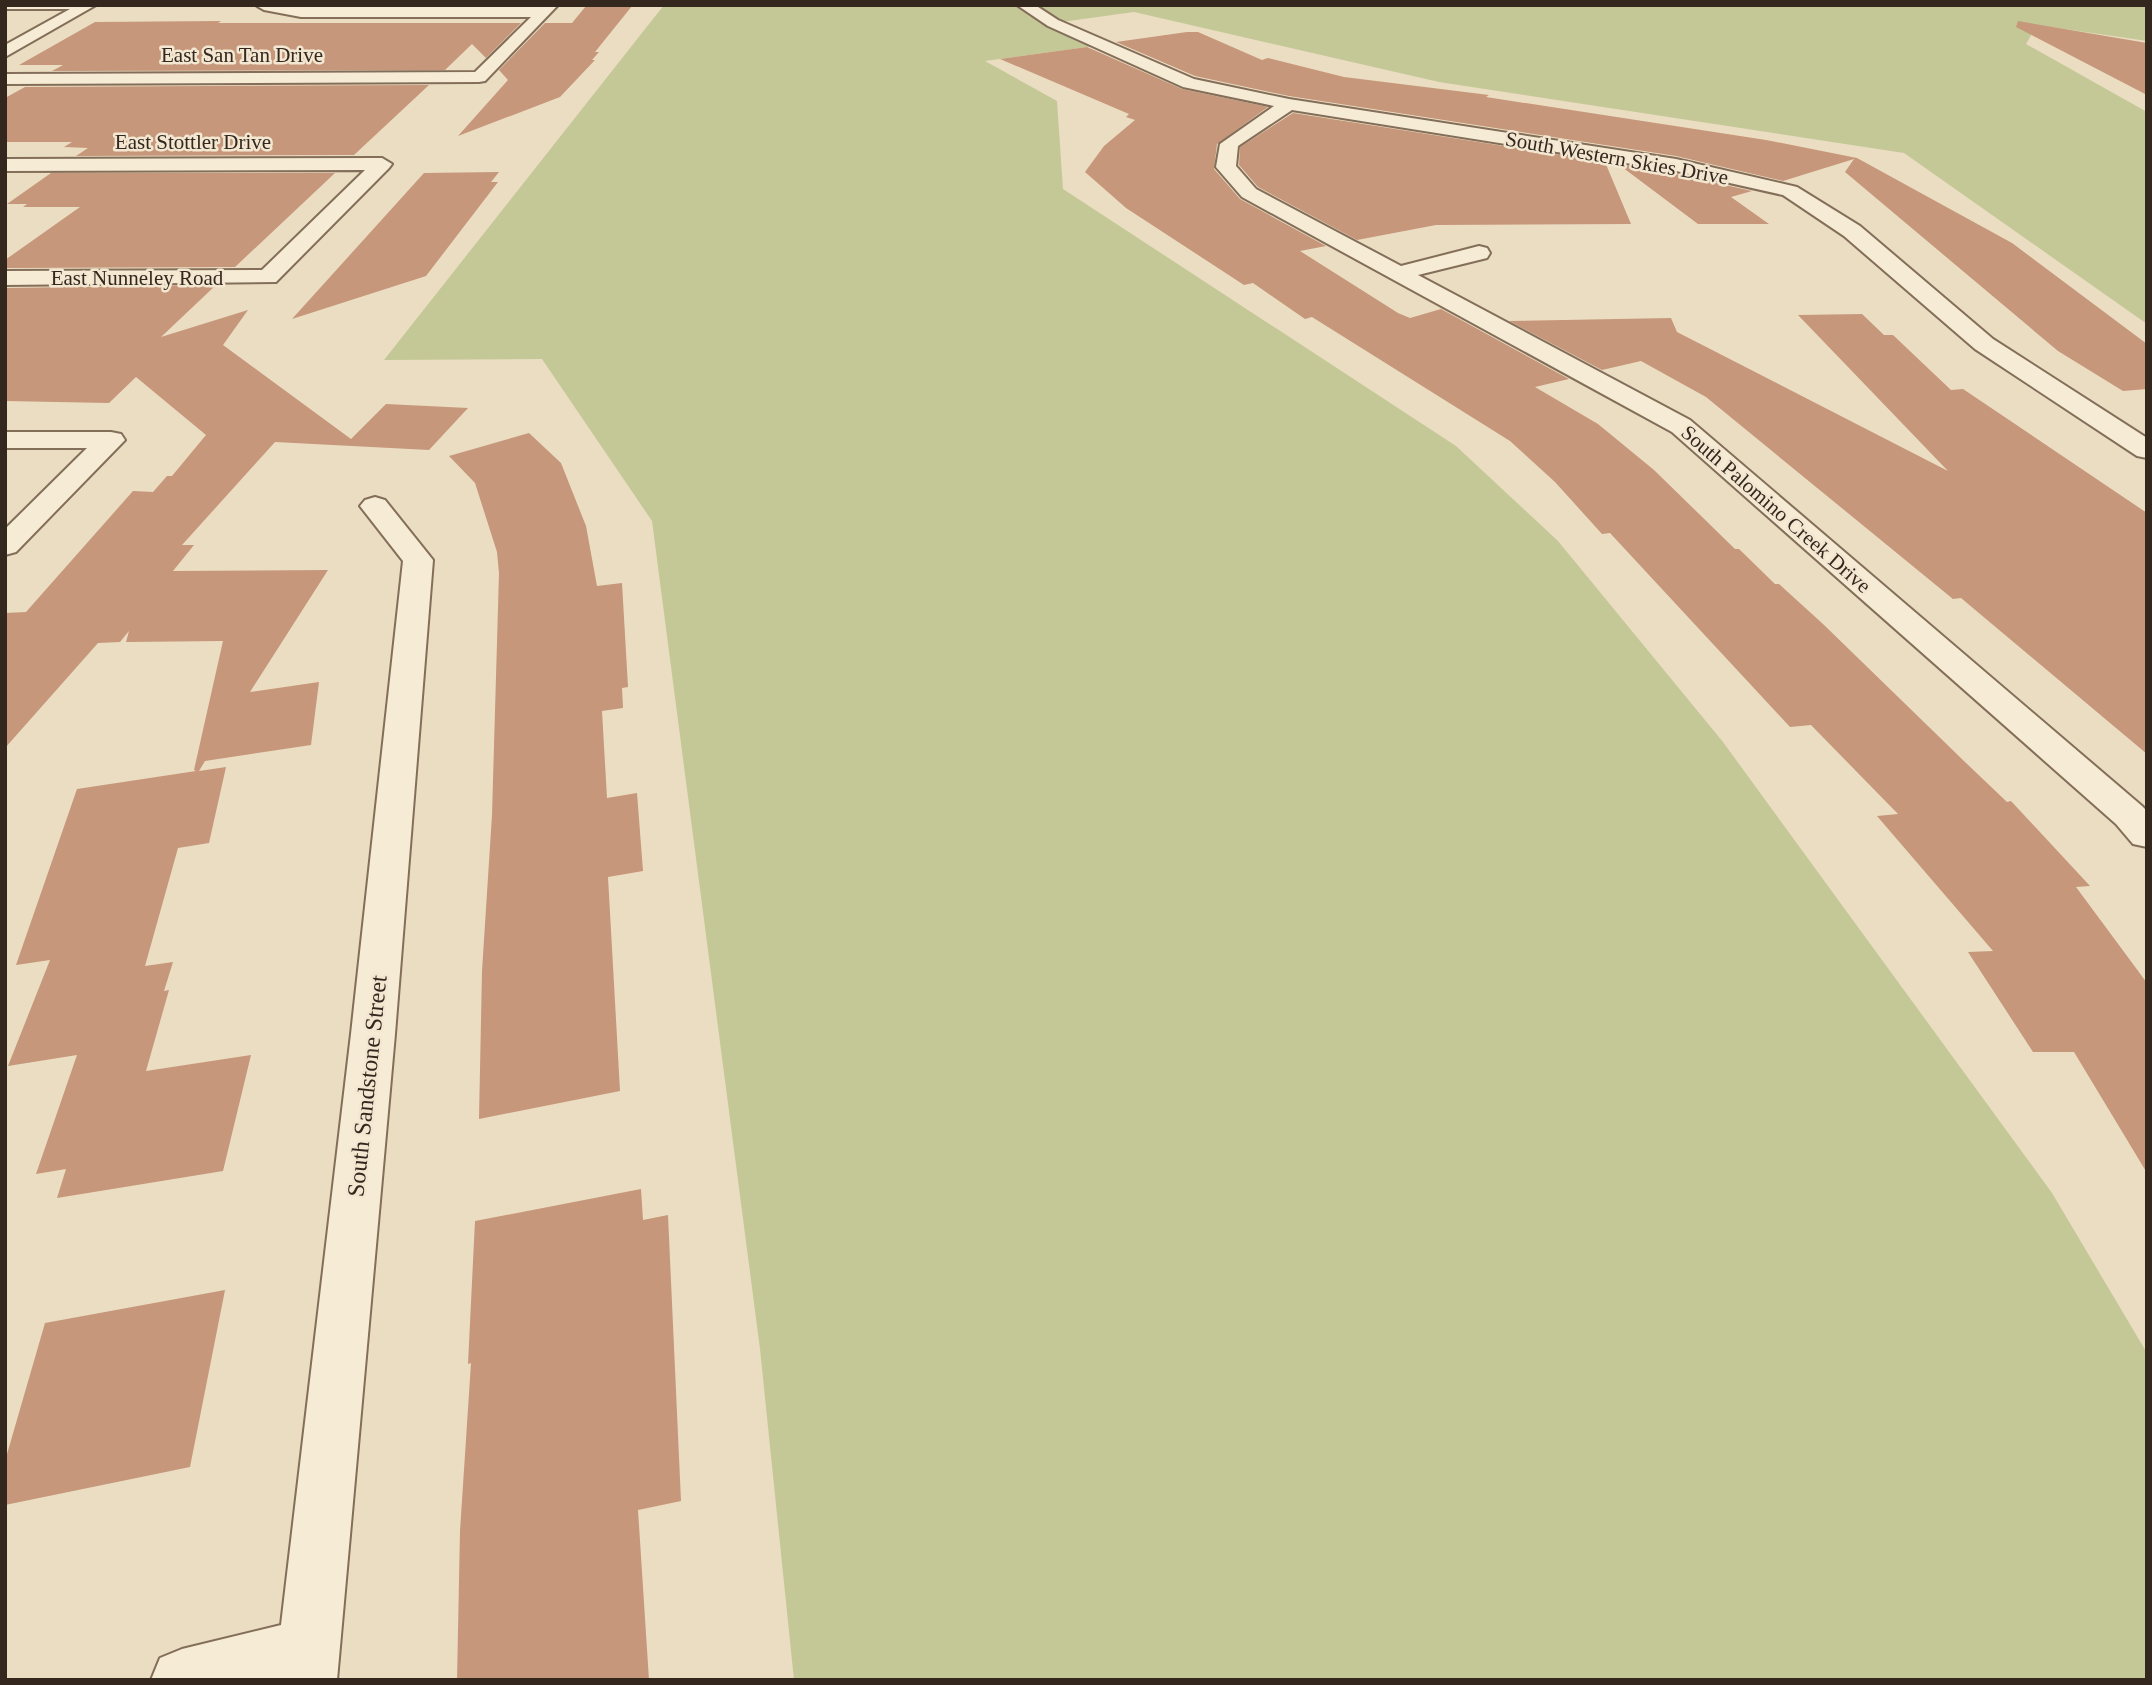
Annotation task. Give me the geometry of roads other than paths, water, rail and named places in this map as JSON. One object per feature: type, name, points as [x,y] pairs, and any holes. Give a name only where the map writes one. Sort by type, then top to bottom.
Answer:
[{"type":"street","points":[[5,5],[89,5]]},
{"type":"street","points":[[5,52],[89,5]]},
{"type":"street","name":"South Western Skies Drive","points":[[1024,5],[1053,23],[1189,83],[1289,104],[1676,165],[1790,191],[1852,231],[1984,344],[2147,450]]},
{"type":"street","points":[[264,6],[300,12],[548,9]]},
{"type":"street","name":"East San Tan Drive","points":[[5,79],[479,77],[548,9]]},
{"type":"street","name":"South Palomino Creek Drive","points":[[1289,104],[1229,144],[1226,167],[1249,192],[1681,426],[2129,816],[2147,835]]},
{"type":"street","name":"East Stottler Drive","points":[[5,165],[382,164],[268,277]]},
{"type":"street","points":[[1399,274],[1479,253]]},
{"type":"street","name":"East Nunneley Road","points":[[5,278],[268,277]]},
{"type":"street","points":[[5,440],[111,440],[5,546]]},
{"type":"street","name":"South Sandstone Street","points":[[308,1664],[373,1034],[418,560],[375,506]]},
{"type":"street","points":[[182,1680],[308,1664]]}]
